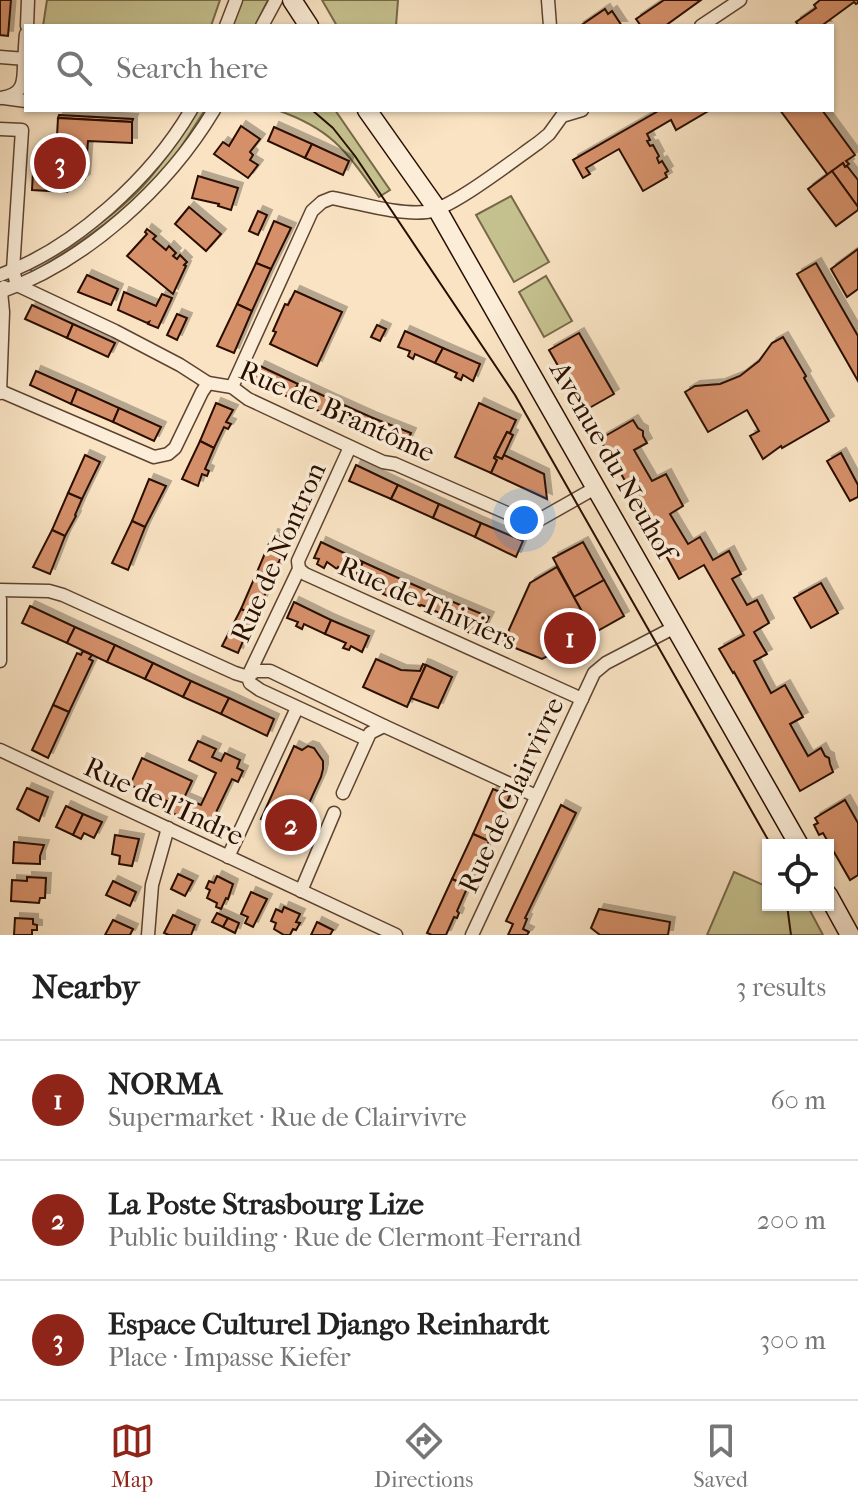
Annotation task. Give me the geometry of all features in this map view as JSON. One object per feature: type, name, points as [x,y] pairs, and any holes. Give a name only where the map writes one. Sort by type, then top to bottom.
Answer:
[{"type":"street","points":[[27,24],[28,0]]},
{"type":"street","points":[[227,24],[236,0]]},
{"type":"street","points":[[263,24],[276,0]]},
{"type":"street","points":[[292,0],[308,24]]},
{"type":"street","points":[[548,0],[550,24]]},
{"type":"street","points":[[704,24],[740,0]]},
{"type":"street","points":[[0,57],[24,59]]},
{"type":"street","points":[[2,98],[16,93],[23,85],[24,72]]},
{"type":"street","points":[[2,98],[24,101]]},
{"type":"street","points":[[0,275],[63,243],[92,222],[124,193],[172,139],[190,112]]},
{"type":"street","points":[[0,292],[84,248],[134,208],[184,155],[213,112]]},
{"type":"street","name":"Avenue du Neuhof","points":[[368,112],[437,209],[796,839]]},
{"type":"street","points":[[232,387],[312,211],[322,202],[332,198],[406,211],[437,209],[538,143],[549,134],[561,113]]},
{"type":"street","points":[[0,129],[22,130],[13,270],[17,285],[115,331],[208,383]]},
{"type":"street","points":[[0,292],[13,270]]},
{"type":"street","points":[[0,292],[3,296],[0,392]]},
{"type":"street","name":"Rue de Brantôme","points":[[0,392],[154,457],[168,454],[175,448],[208,383],[232,387],[248,399],[350,447],[523,520],[537,521],[597,487]]},
{"type":"street","name":"Rue de Nontron","points":[[248,677],[299,569],[298,561],[350,447]]},
{"type":"street","name":"Rue de Thiviers","points":[[299,569],[582,699]]},
{"type":"street","points":[[0,590],[57,592],[248,677]]},
{"type":"street","points":[[0,599],[0,661]]},
{"type":"street","name":"Rue de Clairvivre","points":[[472,935],[594,673],[599,667],[675,627]]},
{"type":"street","points":[[248,677],[255,671],[270,671],[536,796]]},
{"type":"street","points":[[248,677],[254,686],[366,739]]},
{"type":"street","points":[[228,857],[297,708]]},
{"type":"street","points":[[343,793],[366,739],[375,729],[384,726]]},
{"type":"street","name":"Rue de l'Indre","points":[[0,750],[396,935]]},
{"type":"street","points":[[301,891],[334,813]]},
{"type":"street","points":[[148,935],[152,885],[168,828]]},
{"type":"street","points":[[834,906],[850,935]]},
{"type":"shaded area","points":[[47,0],[220,0],[212,24],[43,24]]},
{"type":"shaded area","points":[[240,0],[268,0],[256,24],[232,24]]},
{"type":"shaded area","points":[[322,0],[398,0],[396,24],[336,24]]},
{"type":"shaded area","points":[[196,112],[204,112],[166,167],[132,202],[73,247],[32,273],[30,268],[97,226],[121,207],[160,166]]},
{"type":"shaded area","points":[[282,112],[336,112],[390,190],[379,197],[336,143],[296,117]]},
{"type":"shaded area","points":[[511,196],[549,262],[514,282],[476,215]]},
{"type":"shaded area","points":[[546,276],[572,321],[544,337],[519,292]]},
{"type":"shaded area","points":[[734,872],[762,884],[762,911],[810,911],[823,935],[707,935]]},
{"type":"building","points":[[0,0],[11,0],[8,36],[0,35]]},
{"type":"building","points":[[664,0],[701,0],[668,24],[640,24],[636,19]]},
{"type":"building","points":[[820,0],[858,0],[858,3],[854,2],[824,24],[798,24],[796,22],[816,8],[814,5]]},
{"type":"building","points":[[605,9],[608,14],[612,11],[621,24],[583,24]]},
{"type":"building","points":[[657,112],[707,112],[676,130],[671,120],[647,134],[650,140],[647,141],[659,156],[659,163],[662,161],[668,171],[665,173],[667,177],[643,191],[619,149],[586,168],[590,174],[583,178],[573,160]]},
{"type":"building","points":[[781,112],[823,112],[855,155],[846,161],[849,164],[845,167],[843,163],[828,175]]},
{"type":"building","points":[[59,115],[133,119],[132,122],[58,118]]},
{"type":"building","points":[[58,118],[132,122],[132,143],[88,141],[85,179],[67,192],[32,190],[34,153],[56,154]]},
{"type":"building","points":[[241,126],[260,139],[250,152],[253,155],[250,160],[258,165],[248,178],[214,154],[223,142],[229,146]]},
{"type":"building","points":[[274,127],[312,144],[305,158],[268,141]]},
{"type":"building","points":[[312,144],[349,161],[343,175],[305,158]]},
{"type":"building","points":[[843,163],[858,180],[858,207],[832,171]]},
{"type":"building","points":[[832,171],[858,207],[836,226],[808,189]]},
{"type":"building","points":[[198,176],[238,188],[231,210],[192,198]]},
{"type":"building","points":[[189,207],[221,234],[206,251],[175,224]]},
{"type":"building","points":[[258,211],[267,215],[258,235],[249,231]]},
{"type":"building","points":[[274,221],[291,228],[271,269],[256,263]]},
{"type":"building","points":[[147,229],[166,250],[169,246],[176,253],[173,256],[177,259],[180,255],[187,262],[173,294],[127,256],[147,234]]},
{"type":"building","points":[[858,249],[858,289],[847,297],[831,269]]},
{"type":"building","points":[[256,263],[271,269],[252,311],[237,304]]},
{"type":"building","points":[[816,263],[858,336],[858,381],[797,274]]},
{"type":"building","points":[[87,275],[118,289],[111,305],[78,292]]},
{"type":"building","points":[[295,291],[342,312],[317,366],[270,344],[285,304],[288,305]]},
{"type":"building","points":[[124,292],[156,306],[162,294],[172,298],[158,328],[118,310]]},
{"type":"building","points":[[237,304],[252,311],[234,353],[217,346]]},
{"type":"building","points":[[32,305],[73,324],[67,338],[25,319]]},
{"type":"building","points":[[177,314],[187,318],[177,340],[167,335]]},
{"type":"building","points":[[73,324],[115,343],[108,357],[67,338]]},
{"type":"building","points":[[377,325],[386,329],[380,341],[371,337]]},
{"type":"building","points":[[405,331],[443,348],[435,363],[415,354],[413,359],[408,356],[410,351],[398,347]]},
{"type":"building","points":[[579,333],[614,394],[584,411],[549,350]]},
{"type":"building","points":[[783,337],[829,421],[763,459],[750,436],[759,431],[747,410],[708,432],[685,392],[695,386],[720,384],[740,376],[759,361],[772,343]]},
{"type":"building","points":[[443,348],[480,364],[473,381],[463,375],[461,380],[455,377],[457,373],[435,363]]},
{"type":"building","points":[[260,366],[298,384],[291,398],[253,382]]},
{"type":"building","points":[[36,371],[77,389],[71,404],[30,385]]},
{"type":"building","points":[[298,384],[335,401],[329,415],[291,398]]},
{"type":"building","points":[[77,389],[119,408],[113,422],[71,404]]},
{"type":"building","points":[[335,401],[373,418],[366,432],[329,415]]},
{"type":"building","points":[[216,403],[233,410],[226,422],[231,424],[228,429],[224,427],[214,448],[200,441]]},
{"type":"building","points":[[479,403],[516,420],[494,458],[497,460],[491,473],[455,457]]},
{"type":"building","points":[[119,408],[161,427],[154,441],[113,422]]},
{"type":"building","points":[[373,418],[411,433],[403,450],[366,432]]},
{"type":"building","points":[[633,420],[643,431],[647,443],[634,450],[652,481],[666,474],[683,506],[670,514],[688,544],[700,537],[713,560],[729,551],[741,574],[732,579],[747,605],[757,600],[769,623],[754,632],[767,654],[754,661],[771,693],[785,685],[803,717],[790,724],[808,756],[821,748],[829,758],[833,772],[800,791],[719,649],[744,635],[704,565],[679,579],[600,439]]},
{"type":"building","points":[[507,432],[513,435],[502,459],[495,456]]},
{"type":"building","points":[[200,441],[214,448],[205,469],[209,471],[207,476],[202,474],[198,486],[182,479]]},
{"type":"building","points":[[841,453],[858,485],[858,497],[850,501],[827,461]]},
{"type":"building","points":[[85,455],[100,462],[82,499],[68,493]]},
{"type":"building","points":[[504,455],[544,474],[547,499],[491,473],[497,460],[495,456],[502,459]]},
{"type":"building","points":[[356,465],[398,485],[391,499],[349,481]]},
{"type":"building","points":[[149,479],[166,486],[145,527],[132,521]]},
{"type":"building","points":[[398,485],[439,504],[433,518],[391,499]]},
{"type":"building","points":[[68,493],[82,499],[65,536],[52,530]]},
{"type":"building","points":[[439,504],[481,523],[475,537],[433,518]]},
{"type":"building","points":[[132,521],[145,527],[128,570],[112,563]]},
{"type":"building","points":[[481,523],[523,541],[516,557],[475,537]]},
{"type":"building","points":[[52,530],[65,536],[50,574],[33,567]]},
{"type":"building","points":[[273,534],[289,541],[271,578],[257,572]]},
{"type":"building","points":[[321,542],[363,562],[356,576],[351,573],[348,578],[341,575],[343,570],[327,562],[324,568],[317,564],[319,559],[314,558]]},
{"type":"building","points":[[583,542],[604,580],[574,597],[553,558]]},
{"type":"building","points":[[363,562],[405,581],[398,595],[392,592],[390,597],[383,594],[385,589],[369,581],[366,586],[359,583],[361,578],[356,576]]},
{"type":"building","points":[[557,567],[594,633],[542,659],[503,643],[530,583]]},
{"type":"building","points":[[257,572],[271,578],[254,615],[241,609]]},
{"type":"building","points":[[604,580],[624,616],[594,633],[574,597]]},
{"type":"building","points":[[405,581],[446,599],[440,613],[435,611],[432,616],[425,613],[427,607],[410,600],[408,605],[400,602],[403,596],[398,595]]},
{"type":"building","points":[[821,583],[838,613],[811,628],[794,598]]},
{"type":"building","points":[[446,599],[489,617],[481,633],[476,630],[474,635],[466,631],[469,626],[452,619],[449,624],[442,621],[444,615],[440,613]]},
{"type":"building","points":[[294,602],[331,620],[325,634],[304,624],[302,629],[296,626],[298,622],[287,618]]},
{"type":"building","points":[[30,606],[75,627],[67,643],[22,623]]},
{"type":"building","points":[[241,609],[254,615],[238,653],[222,646]]},
{"type":"building","points":[[331,620],[369,636],[362,652],[351,646],[349,650],[343,648],[346,643],[325,634]]},
{"type":"building","points":[[75,627],[115,645],[107,662],[67,643]]},
{"type":"building","points":[[115,645],[153,663],[145,679],[107,662]]},
{"type":"building","points":[[83,651],[92,655],[89,659],[93,661],[69,712],[53,705],[77,653],[81,655]]},
{"type":"building","points":[[376,659],[401,670],[420,671],[423,664],[426,665],[407,707],[363,687]]},
{"type":"building","points":[[153,663],[191,681],[183,697],[145,679]]},
{"type":"building","points":[[426,665],[452,677],[438,708],[411,698]]},
{"type":"building","points":[[191,681],[229,698],[221,714],[183,697]]},
{"type":"building","points":[[229,698],[274,719],[267,736],[221,714]]},
{"type":"building","points":[[53,705],[69,712],[48,758],[32,750]]},
{"type":"building","points":[[198,741],[216,749],[212,757],[221,761],[225,753],[240,760],[237,768],[243,771],[238,782],[232,779],[208,829],[163,809],[167,801],[130,785],[142,758],[192,781],[184,798],[201,805],[216,773],[189,760]]},
{"type":"building","points":[[294,746],[302,750],[308,746],[314,748],[323,761],[323,769],[293,834],[261,819]]},
{"type":"building","points":[[27,788],[48,797],[39,821],[17,809]]},
{"type":"building","points":[[493,789],[510,796],[489,841],[473,834]]},
{"type":"building","points":[[845,800],[858,823],[858,875],[850,880],[834,852],[834,839],[826,839],[823,833],[819,835],[814,825],[818,823],[815,818]]},
{"type":"building","points":[[561,805],[576,813],[525,918],[523,929],[529,932],[527,935],[508,935],[513,924],[506,921]]},
{"type":"building","points":[[66,806],[83,814],[73,835],[56,827]]},
{"type":"building","points":[[83,814],[102,822],[94,838],[84,833],[81,839],[73,835]]},
{"type":"building","points":[[473,834],[489,841],[482,864],[479,862],[468,886],[452,879]]},
{"type":"building","points":[[115,835],[139,839],[132,866],[119,864],[120,856],[112,854]]},
{"type":"building","points":[[14,842],[44,845],[40,864],[13,863]]},
{"type":"building","points":[[178,874],[193,881],[185,896],[171,889]]},
{"type":"building","points":[[217,876],[233,884],[221,909],[207,898],[209,881],[214,883]]},
{"type":"building","points":[[27,877],[46,878],[45,898],[40,898],[39,903],[11,901],[12,880],[27,881]]},
{"type":"building","points":[[452,879],[468,886],[457,918],[454,917],[446,935],[427,933]]},
{"type":"building","points":[[113,881],[136,892],[130,906],[106,895]]},
{"type":"building","points":[[251,892],[267,899],[253,927],[245,923],[248,917],[241,914]]},
{"type":"building","points":[[284,907],[300,914],[296,922],[300,923],[290,935],[274,929],[276,923],[271,921],[276,909],[282,912]]},
{"type":"building","points":[[599,909],[670,922],[668,935],[600,935],[591,928]]},
{"type":"building","points":[[217,913],[228,918],[223,927],[212,922]]},
{"type":"building","points":[[173,915],[195,925],[191,935],[164,933]]},
{"type":"building","points":[[15,918],[33,919],[37,930],[32,930],[32,935],[14,935]]},
{"type":"building","points":[[228,918],[239,923],[235,933],[223,927]]},
{"type":"building","points":[[113,920],[133,929],[130,935],[105,935]]},
{"type":"building","points":[[317,922],[333,930],[330,935],[311,935]]},
{"type":"tram line","points":[[314,112],[333,128],[355,156],[515,395],[768,839]]},
{"type":"tram line","points":[[788,911],[791,935]]},
{"type":"place","name":"Espace Culturel Django Reinhardt","points":[[60,163]]},
{"type":"place","name":"NORMA","points":[[570,638]]},
{"type":"place","name":"La Poste Strasbourg Lize","points":[[291,825]]}]
